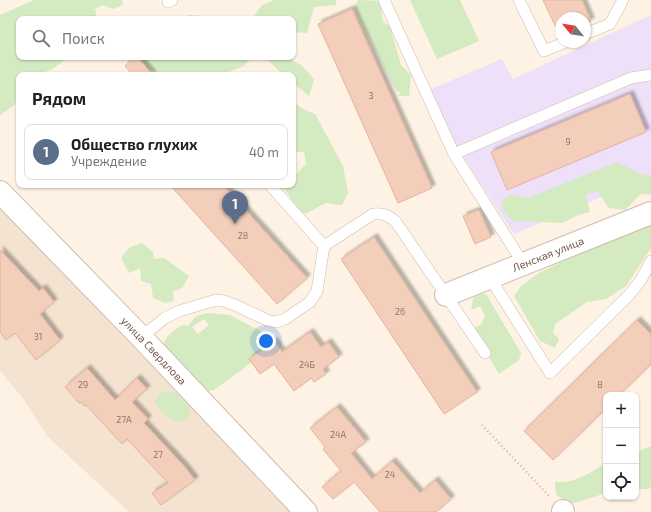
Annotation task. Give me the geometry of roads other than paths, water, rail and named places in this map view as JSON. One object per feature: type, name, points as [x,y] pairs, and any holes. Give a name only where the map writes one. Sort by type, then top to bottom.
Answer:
[{"type":"street","name":"улица Свердлова","points":[[0,192],[141,337],[306,512]]},
{"type":"street","name":"Ленская улица","points":[[446,296],[651,213]]},
{"type":"lane","points":[[384,0],[454,154],[524,265]]},
{"type":"lane","points":[[519,0],[544,51],[555,46]]},
{"type":"lane","points":[[591,32],[610,24],[623,0]]},
{"type":"lane","points":[[454,154],[631,78],[651,75]]},
{"type":"lane","points":[[273,188],[324,246]]},
{"type":"lane","points":[[141,337],[165,318],[179,311],[216,300],[235,305],[269,321],[277,322],[285,319],[310,302],[317,291],[324,246],[373,214],[382,213],[396,222],[485,353]]},
{"type":"lane","points":[[490,278],[550,373],[629,296],[641,280],[651,261]]},
{"type":"place","name":"Общество глухих","points":[[235,224]]}]
